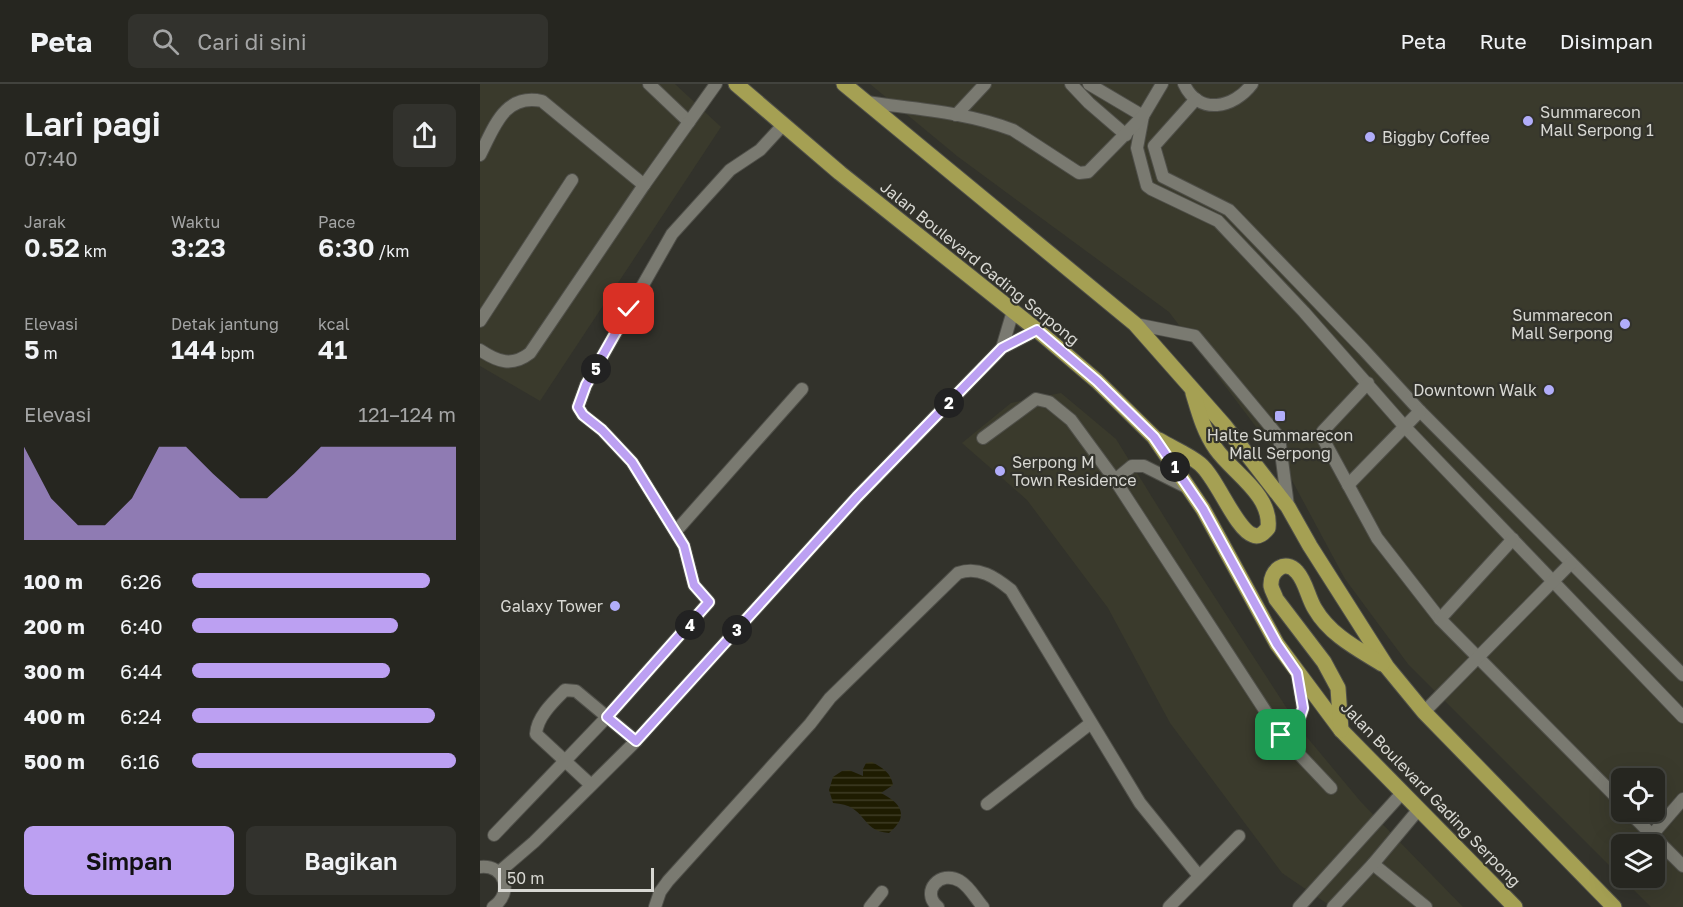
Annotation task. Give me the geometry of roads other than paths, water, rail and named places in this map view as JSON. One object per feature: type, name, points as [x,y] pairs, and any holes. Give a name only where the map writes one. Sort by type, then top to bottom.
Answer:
[{"type":"main road","name":"Jalan Boulevard Gading Serpong","points":[[736,84],[914,234],[1037,330],[1097,381],[1154,437],[1203,509],[1277,644],[1297,673],[1341,730],[1512,906]]},
{"type":"main road","points":[[844,84],[1135,324],[1225,426],[1288,507],[1310,546],[1387,667],[1424,712],[1614,907]]},
{"type":"main road","points":[[1154,437],[1200,464],[1249,534],[1256,537],[1263,534],[1268,528],[1267,511],[1259,496],[1217,450],[1204,429],[1191,388]]},
{"type":"main road","points":[[1341,730],[1338,688],[1324,662],[1276,599],[1271,588],[1272,576],[1276,569],[1289,566],[1297,572],[1315,610],[1333,633],[1387,667]]},
{"type":"street","points":[[649,84],[689,122]]},
{"type":"street","points":[[480,350],[510,363],[520,361],[530,353],[644,185],[717,84]]},
{"type":"street","points":[[956,114],[985,84]]},
{"type":"street","points":[[1071,84],[1089,104],[1126,135]]},
{"type":"street","points":[[1089,84],[1143,116]]},
{"type":"street","points":[[864,102],[956,114],[1012,130],[1079,173],[1084,173],[1088,172],[1143,116],[1162,84]]},
{"type":"street","points":[[1184,84],[1196,99],[1217,105],[1237,100],[1252,84]]},
{"type":"street","points":[[1196,99],[1156,142],[1154,149],[1166,180],[1228,210],[1420,411],[1683,675]]},
{"type":"street","points":[[480,155],[501,114],[522,100],[542,100],[644,185]]},
{"type":"street","points":[[1143,116],[1137,148],[1147,186],[1218,221],[1350,363],[1405,427],[1683,717]]},
{"type":"street","points":[[494,835],[607,717],[709,602],[694,585],[684,546],[676,531],[632,462],[602,430],[583,415],[578,407],[586,385],[672,234],[730,171],[760,150],[783,125]]},
{"type":"street","points":[[480,321],[572,180]]},
{"type":"street","points":[[1218,221],[1228,210]]},
{"type":"street","points":[[1002,348],[1013,310]]},
{"type":"street","points":[[1135,324],[1195,336],[1279,437],[1288,507]]},
{"type":"street","points":[[499,872],[534,842],[636,741],[857,497],[1002,348],[1037,330]]},
{"type":"street","points":[[1350,363],[1363,349]]},
{"type":"street","points":[[1368,383],[1322,433],[1377,538],[1440,620],[1611,792]]},
{"type":"street","points":[[676,531],[802,389]]},
{"type":"street","points":[[983,438],[1036,399],[1044,399],[1071,420],[1115,480],[1281,735],[1331,788]]},
{"type":"street","points":[[1348,485],[1420,411]]},
{"type":"street","points":[[1115,480],[1132,466],[1144,466],[1189,488]]},
{"type":"street","points":[[1440,620],[1513,539]]},
{"type":"street","points":[[1424,712],[1571,563]]},
{"type":"street","points":[[655,907],[660,892],[668,881],[810,724],[830,698],[958,573],[970,569],[996,578],[1011,590],[1140,803],[1199,876]]},
{"type":"street","points":[[1281,735],[1300,717],[1303,708],[1297,673]]},
{"type":"street","points":[[591,785],[536,734],[537,725],[565,690],[576,691],[636,741]]},
{"type":"street","points":[[987,804],[1091,723]]},
{"type":"street","points":[[1299,907],[1403,792]]},
{"type":"street","points":[[1639,822],[1652,834],[1683,799]]},
{"type":"street","points":[[1333,907],[1419,809]]},
{"type":"street","points":[[1169,907],[1239,836]]},
{"type":"street","points":[[1665,847],[1683,866]]},
{"type":"street","points":[[1373,864],[1426,907]]},
{"type":"street","points":[[480,867],[492,868],[499,872],[505,887],[504,896],[498,906]]},
{"type":"street","points":[[938,907],[931,895],[933,888],[941,879],[951,877],[962,882],[983,907]]},
{"type":"street","points":[[870,907],[882,892]]},
{"type":"place","name":"Summarecon Mall Serpong 1","points":[[1528,121]]},
{"type":"place","name":"Biggby Coffee","points":[[1370,137]]},
{"type":"place","name":"Summarecon Mall Serpong","points":[[1625,324]]},
{"type":"place","name":"Downtown Walk","points":[[1549,390]]},
{"type":"place","name":"Halte Summarecon Mall Serpong","points":[[1280,416]]},
{"type":"place","name":"Serpong M Town Residence","points":[[1000,471]]},
{"type":"place","name":"Galaxy Tower","points":[[615,606]]}]
